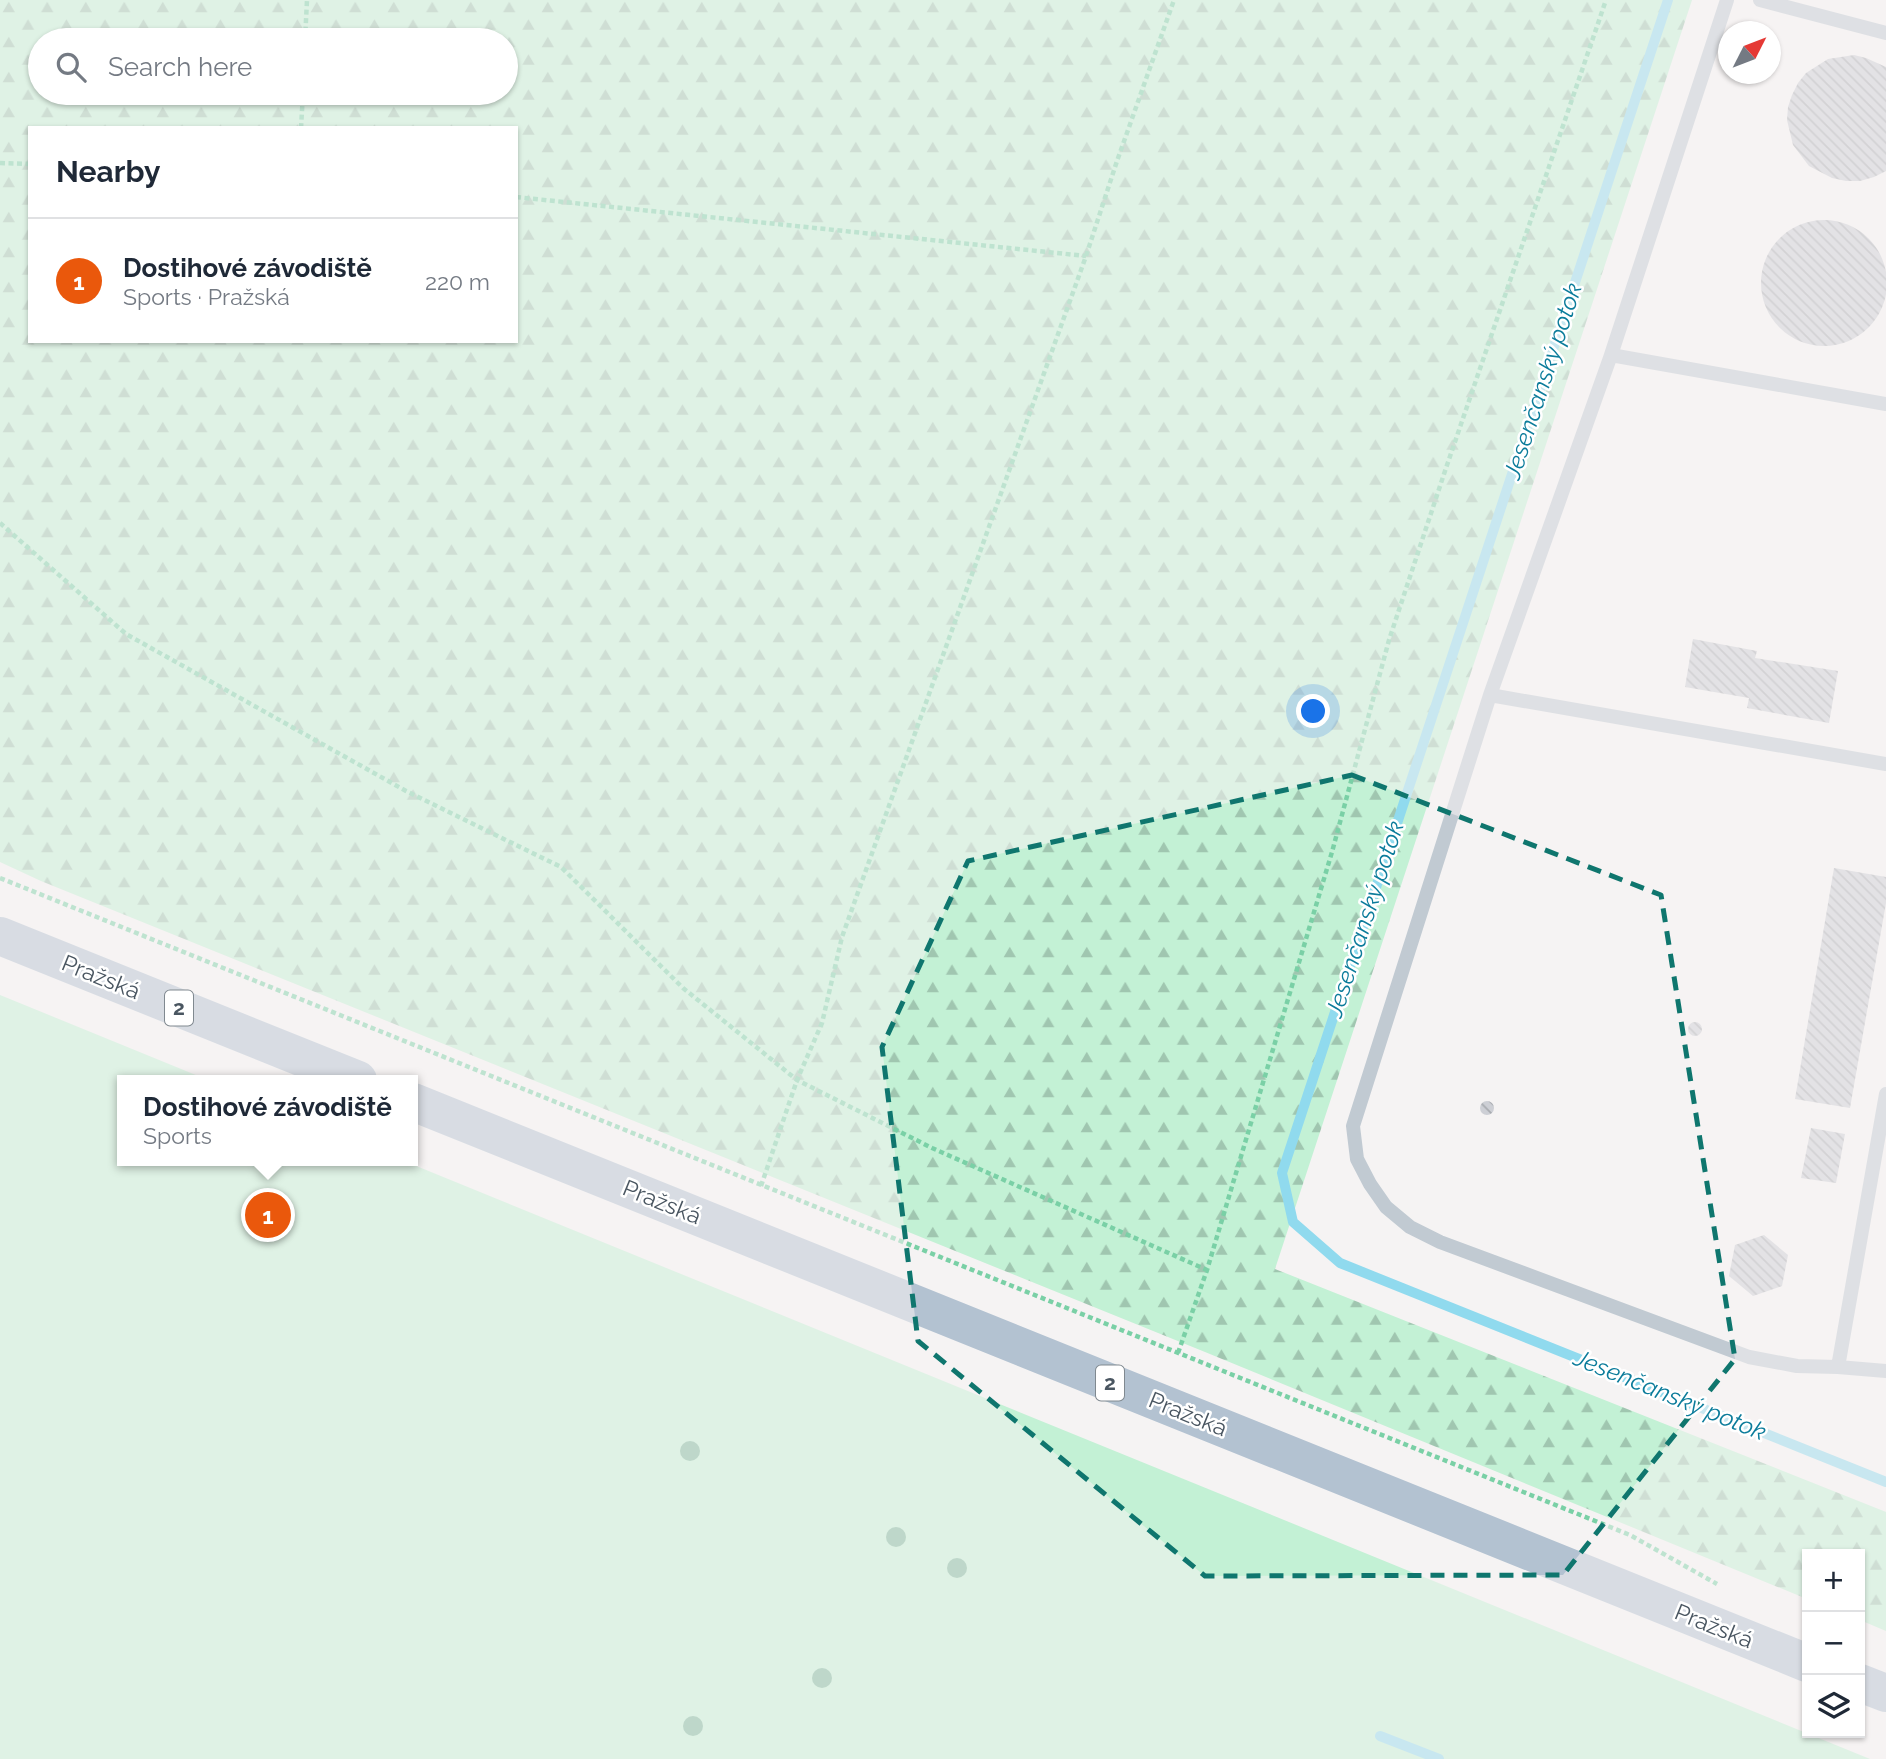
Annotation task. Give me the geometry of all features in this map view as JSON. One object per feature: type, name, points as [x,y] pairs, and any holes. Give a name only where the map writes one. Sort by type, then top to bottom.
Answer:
[{"type":"main road","name":"Pražská","points":[[0,936],[346,1075]]},
{"type":"main road","name":"Pražská","points":[[418,1104],[1802,1661]]},
{"type":"main road","points":[[1865,1686],[1886,1693]]},
{"type":"lane","points":[[1727,0],[1611,355],[1490,695],[1353,1126],[1357,1159],[1385,1207],[1410,1227],[1440,1242],[1749,1357],[1797,1366],[1886,1371]]},
{"type":"lane","points":[[1760,0],[1886,33]]},
{"type":"lane","points":[[1611,355],[1886,404]]},
{"type":"lane","points":[[1490,695],[1886,764]]},
{"type":"lane","points":[[1838,1367],[1886,1094]]},
{"type":"path","points":[[306,28],[307,0]]},
{"type":"path","points":[[761,1186],[797,1080],[822,1023],[842,937],[1086,256],[1174,0]]},
{"type":"path","points":[[1178,1353],[1208,1270],[1332,852],[1389,640],[1606,0]]},
{"type":"path","points":[[301,126],[302,105]]},
{"type":"path","points":[[0,163],[28,164]]},
{"type":"path","points":[[518,197],[1086,256]]},
{"type":"path","points":[[0,523],[126,634],[406,791],[561,867],[683,988],[797,1080],[932,1148],[1208,1270]]},
{"type":"path","points":[[0,878],[1630,1535],[1723,1587]]},
{"type":"highlighted area","points":[[1352,775],[1661,895],[1735,1359],[1563,1575],[1205,1576],[918,1341],[882,1047],[968,861]]},
{"type":"green space","points":[[0,0],[1692,0],[1275,1269],[1886,1512],[1886,1631],[1865,1622],[1865,1549],[1802,1549],[1802,1597],[41,881],[0,862]]},
{"type":"green space","points":[[0,995],[196,1075],[117,1075],[117,1166],[416,1166],[1802,1731],[1802,1738],[1819,1738],[1870,1759],[0,1759]]},
{"type":"building","points":[[1854,55],[1886,67],[1886,171],[1860,181],[1846,181],[1832,178],[1809,166],[1793,145],[1787,120],[1792,95],[1806,73],[1828,59]]},
{"type":"building","points":[[1824,220],[1848,225],[1868,239],[1882,259],[1887,283],[1882,307],[1868,327],[1848,341],[1824,346],[1800,341],[1780,327],[1766,307],[1761,283],[1766,259],[1780,239],[1800,225]]},
{"type":"building","points":[[1693,639],[1757,651],[1755,658],[1838,671],[1829,723],[1747,708],[1749,698],[1685,687]]},
{"type":"building","points":[[1834,868],[1886,877],[1886,903],[1850,1108],[1795,1099]]},
{"type":"building","points":[[1692,1022],[1698,1022],[1702,1029],[1698,1036],[1692,1036],[1688,1032],[1688,1026]]},
{"type":"building","points":[[1484,1101],[1490,1101],[1494,1108],[1490,1115],[1484,1115],[1480,1111],[1480,1105]]},
{"type":"building","points":[[1811,1128],[1845,1134],[1836,1183],[1801,1178]]},
{"type":"building","points":[[1764,1235],[1788,1255],[1782,1286],[1753,1296],[1729,1276],[1735,1245]]},
{"type":"waterway","name":"Jesenčanský potok","points":[[1668,0],[1282,1173],[1293,1222],[1340,1263],[1886,1482]]},
{"type":"waterway","points":[[1380,1736],[1439,1759]]},
{"type":"place","name":"Dostihové závodiště","points":[[268,1215]]}]
